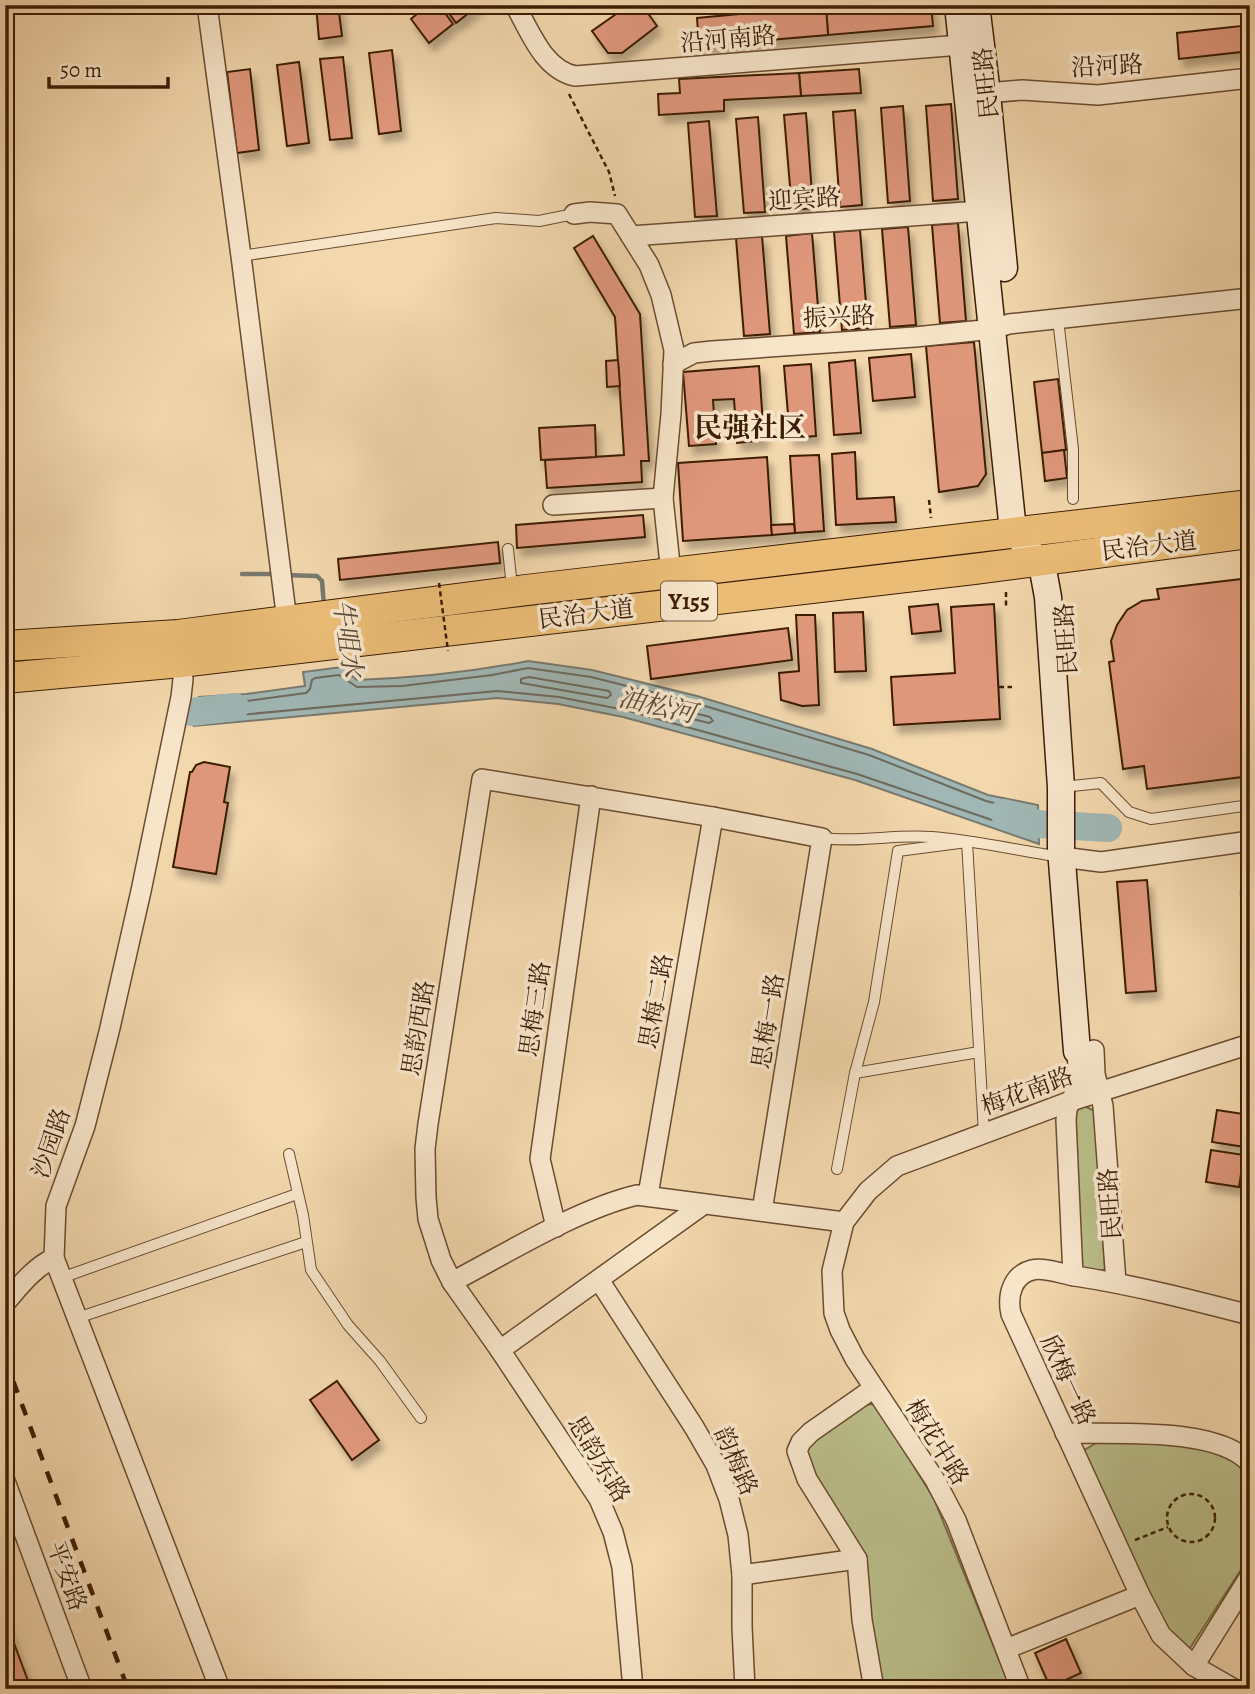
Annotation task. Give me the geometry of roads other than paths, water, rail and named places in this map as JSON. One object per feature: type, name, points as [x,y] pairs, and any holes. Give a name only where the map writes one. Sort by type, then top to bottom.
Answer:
[{"type":"main road","name":"民旺路","points":[[958,5],[972,44]]},
{"type":"main road","name":"民旺路","points":[[976,5],[972,44],[1001,327]]},
{"type":"main road","name":"民旺路","points":[[977,94],[980,211],[1001,327],[1025,492],[1025,531],[1045,560],[1059,572],[1064,606],[1071,854],[1085,1051]]},
{"type":"main road","name":"民治大道","points":[[339,629],[512,592],[1250,505]]},
{"type":"main road","name":"民治大道","points":[[5,678],[296,629],[339,629],[1045,560],[1250,533]]},
{"type":"main road","name":"民治大道","points":[[5,646],[179,648]]},
{"type":"street","points":[[207,5],[283,587],[296,629]]},
{"type":"street","name":"沿河南路","points":[[515,5],[552,66],[566,74],[585,76],[972,44]]},
{"type":"street","name":"沿河路","points":[[977,94],[1022,90],[1098,95],[1250,78]]},
{"type":"street","name":"迎宾路","points":[[631,236],[980,211]]},
{"type":"street","points":[[575,214],[617,214],[649,265],[661,295],[674,351],[668,363],[671,414],[663,498],[671,574]]},
{"type":"street","name":"振兴路","points":[[668,363],[694,353],[737,348],[915,337],[1250,298]]},
{"type":"street","points":[[553,505],[663,498]]},
{"type":"street","name":"沙园路","points":[[179,648],[181,697],[110,1032],[85,1126],[55,1206],[54,1258],[220,1689]]},
{"type":"street","name":"思韵西路","points":[[500,1350],[452,1282],[434,1241],[428,1219],[424,1175],[425,1149],[482,779],[591,796]]},
{"type":"street","points":[[591,796],[822,838]]},
{"type":"street","name":"思梅三路","points":[[556,1227],[540,1159],[591,796]]},
{"type":"street","name":"思梅二路","points":[[648,1195],[713,817]]},
{"type":"street","name":"思梅一路","points":[[762,1211],[822,838]]},
{"type":"street","points":[[1071,854],[1101,862],[1250,841]]},
{"type":"street","name":"梅花南路","points":[[844,1222],[855,1204],[891,1169],[1071,1101],[1250,1044]]},
{"type":"street","name":"民旺路","points":[[1085,1051],[1101,1091],[1116,1282]]},
{"type":"street","name":"民旺路","points":[[1073,1276],[1066,1120],[1079,1084],[1085,1051]]},
{"type":"street","points":[[452,1282],[556,1227],[619,1199],[648,1195],[844,1222]]},
{"type":"street","points":[[500,1350],[704,1204]]},
{"type":"street","name":"梅花中路","points":[[844,1222],[832,1271],[834,1313],[846,1344],[935,1480],[956,1520],[1021,1689]]},
{"type":"street","points":[[5,1303],[42,1263],[54,1258]]},
{"type":"street","name":"欣梅一路","points":[[1234,1689],[1194,1666],[1161,1635],[1065,1433],[1011,1314],[1009,1301],[1012,1286],[1017,1279],[1031,1270],[1116,1282],[1250,1315]]},
{"type":"street","name":"韵梅路","points":[[598,1280],[694,1427],[716,1465],[729,1499],[738,1535],[742,1575],[745,1689]]},
{"type":"street","name":"思韵东路","points":[[500,1350],[598,1499],[613,1532],[622,1567],[633,1689]]},
{"type":"street","points":[[874,1388],[810,1432],[801,1441],[797,1451],[807,1479],[857,1559],[862,1619],[874,1689]]},
{"type":"street","points":[[1065,1433],[1189,1437],[1225,1445],[1241,1453],[1250,1463]]},
{"type":"street","name":"平安路","points":[[5,1481],[82,1689]]},
{"type":"street","points":[[742,1575],[857,1559]]},
{"type":"street","points":[[1194,1666],[1250,1576]]},
{"type":"street","points":[[1006,1649],[1140,1595]]},
{"type":"lane","points":[[241,256],[496,218],[538,221],[575,214]]},
{"type":"lane","points":[[1058,319],[1073,449],[1073,499]]},
{"type":"lane","points":[[508,550],[512,592]]},
{"type":"lane","points":[[1069,793],[1101,783],[1129,812],[1151,819],[1250,805]]},
{"type":"lane","points":[[822,838],[848,841],[898,836],[1071,854]]},
{"type":"lane","points":[[967,842],[984,1133]]},
{"type":"lane","points":[[837,1170],[855,1073],[874,1002],[898,851],[967,842]]},
{"type":"lane","points":[[855,1073],[979,1052]]},
{"type":"lane","points":[[289,1154],[303,1215],[311,1269],[348,1325],[380,1361],[421,1418]]},
{"type":"lane","points":[[61,1278],[297,1194]]},
{"type":"lane","points":[[76,1318],[306,1242]]},
{"type":"water","points":[[528,661],[592,670],[697,696],[872,749],[988,795],[1038,805],[1039,844],[855,780],[623,717],[558,704],[497,698],[194,726],[199,697],[305,686],[303,672],[342,667],[357,680],[378,679],[464,671]]},
{"type":"water","points":[[1250,870],[1250,917],[1241,899],[1241,888]]},
{"type":"waterway","points":[[997,6],[1002,5]]},
{"type":"waterway","name":"牛咀水","points":[[242,574],[277,574]]},
{"type":"waterway","name":"牛咀水","points":[[285,575],[317,576],[322,581],[324,606]]},
{"type":"waterway","name":"油松河","points":[[191,712],[235,707]]},
{"type":"waterway","name":"油松河","points":[[1004,813],[1038,824],[1108,828]]},
{"type":"railway","points":[[5,1359],[128,1689]]},
{"type":"district","name":"民强社区","points":[[750,427]]}]
